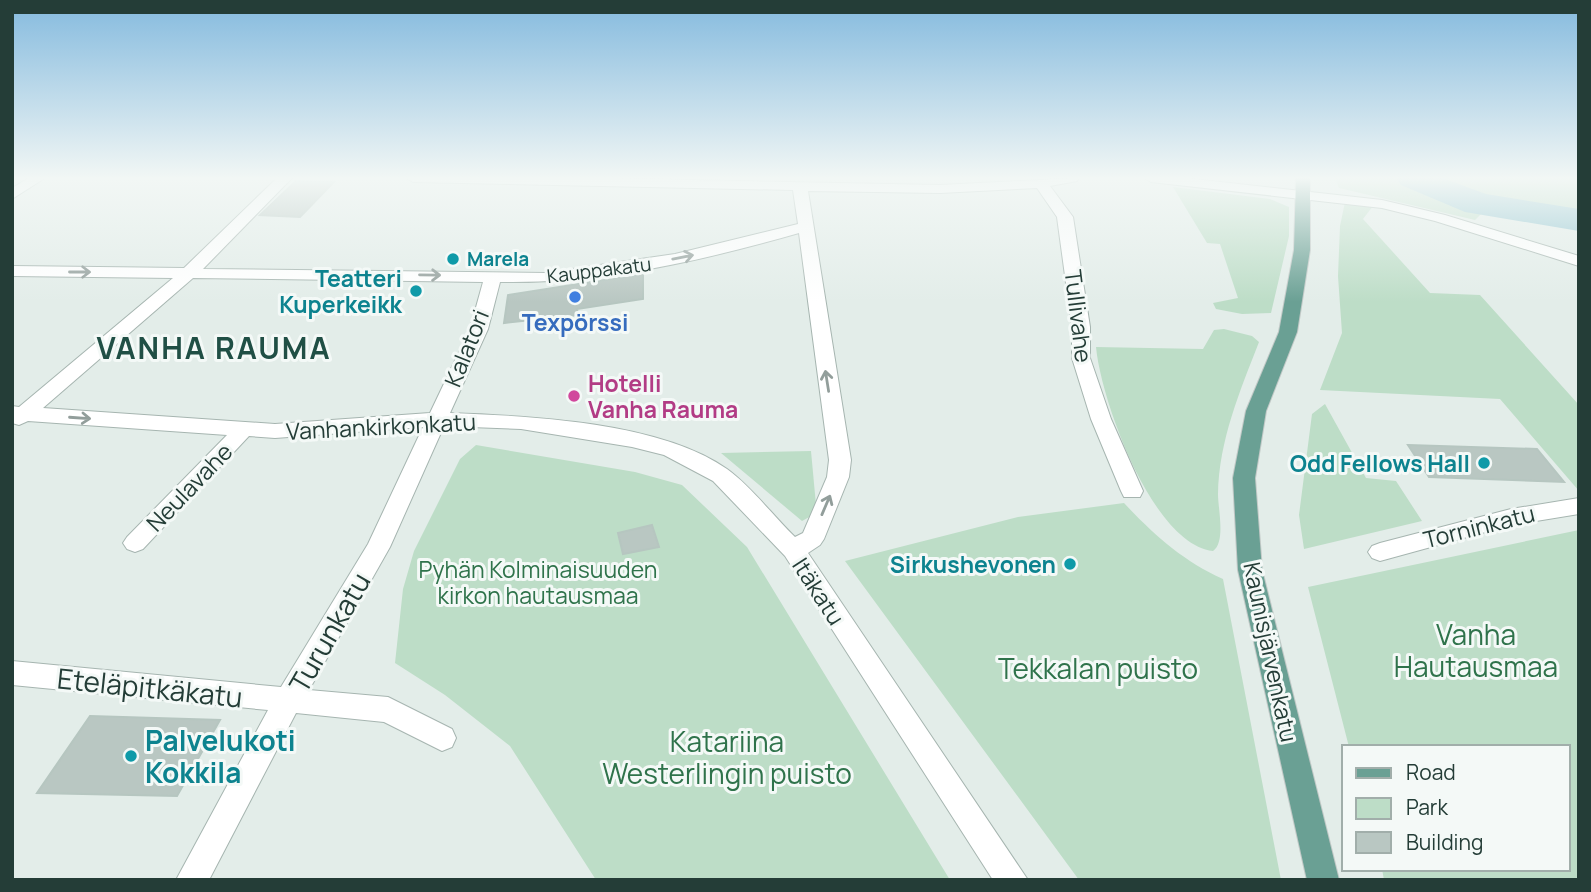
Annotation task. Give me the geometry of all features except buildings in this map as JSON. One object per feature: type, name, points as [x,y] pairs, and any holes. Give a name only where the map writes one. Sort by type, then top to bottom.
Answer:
[{"type":"main road","name":"Kaunisjärvenkatu","points":[[1303,220],[1303,250],[1288,332],[1256,411],[1244,478],[1250,570],[1324,880]]},
{"type":"street","points":[[16,417],[190,272],[242,220]]},
{"type":"street","name":"Itäkatu","points":[[803,220],[839,460],[838,477],[812,539],[793,550],[1012,880]]},
{"type":"street","name":"Tullivahe","points":[[1066,220],[1081,327],[1081,358],[1101,419],[1132,491]]},
{"type":"street","points":[[1440,220],[1579,261]]},
{"type":"street","name":"Kauppakatu","points":[[12,271],[545,278],[608,272],[712,251],[803,227]]},
{"type":"street","name":"Kalatori","points":[[437,419],[479,329],[486,307],[486,293],[494,277]]},
{"type":"street","name":"Vanhankirkonkatu","points":[[16,417],[243,430],[437,419],[566,427],[670,449],[721,476],[793,550]]},
{"type":"street","name":"Turunkatu","points":[[437,419],[378,547],[288,701],[388,710],[442,738]]},
{"type":"street","name":"Neulavahe","points":[[135,544],[243,430]]},
{"type":"street","name":"Torninkatu","points":[[1380,552],[1511,517],[1579,506]]},
{"type":"street","name":"Eteläpitkäkatu","points":[[12,673],[288,701]]},
{"type":"street","points":[[192,880],[288,701]]},
{"type":"green space","points":[[1193,220],[1289,220],[1289,236],[1271,313],[1242,314],[1216,309],[1213,303],[1238,298],[1220,244],[1207,243]]},
{"type":"green space","points":[[1341,220],[1364,220],[1430,293],[1480,295],[1579,405],[1579,491],[1500,399],[1320,390],[1342,333],[1338,276]]},
{"type":"green space","points":[[1224,329],[1252,336],[1259,342],[1226,435],[1219,474],[1220,533],[1217,547],[1213,551],[1191,542],[1170,524],[1150,497],[1119,433],[1100,371],[1096,347],[1203,349],[1214,330]]},
{"type":"green space","points":[[1325,404],[1366,478],[1396,481],[1422,521],[1304,549],[1299,515],[1312,414]]},
{"type":"green space","points":[[476,445],[635,472],[682,485],[747,547],[950,880],[596,880],[510,746],[445,695],[395,663],[403,589],[414,551],[460,459]]},
{"type":"green space","points":[[811,451],[816,505],[813,515],[802,521],[721,453]]},
{"type":"green space","name":"Tekkalan puisto","points":[[1124,503],[1170,546],[1223,579],[1281,880],[1079,880],[845,561],[1018,517]]},
{"type":"green space","name":"Vanha Hautausmaa","points":[[1579,530],[1579,880],[1384,880],[1382,871],[1570,871],[1570,745],[1348,745],[1308,587]]},
{"type":"place","name":"Marela","points":[[453,259]]},
{"type":"place","name":"Teatteri Kuperkeikk","points":[[416,291]]},
{"type":"place","name":"Texpörssi","points":[[575,297]]},
{"type":"place","name":"Hotelli Vanha Rauma","points":[[574,396]]},
{"type":"place","name":"Odd Fellows Hall","points":[[1484,463]]},
{"type":"place","name":"Sirkushevonen","points":[[1070,564]]},
{"type":"place","name":"Palvelukoti Kokkila","points":[[131,756]]},
{"type":"district","name":"VANHA RAUMA","points":[[214,347]]},
{"type":"park label","name":"Pyhän Kolminaisuuden kirkon hautausmaa","points":[[538,582]]},
{"type":"park label","name":"Katariina Westerlingin puisto","points":[[727,757]]}]
